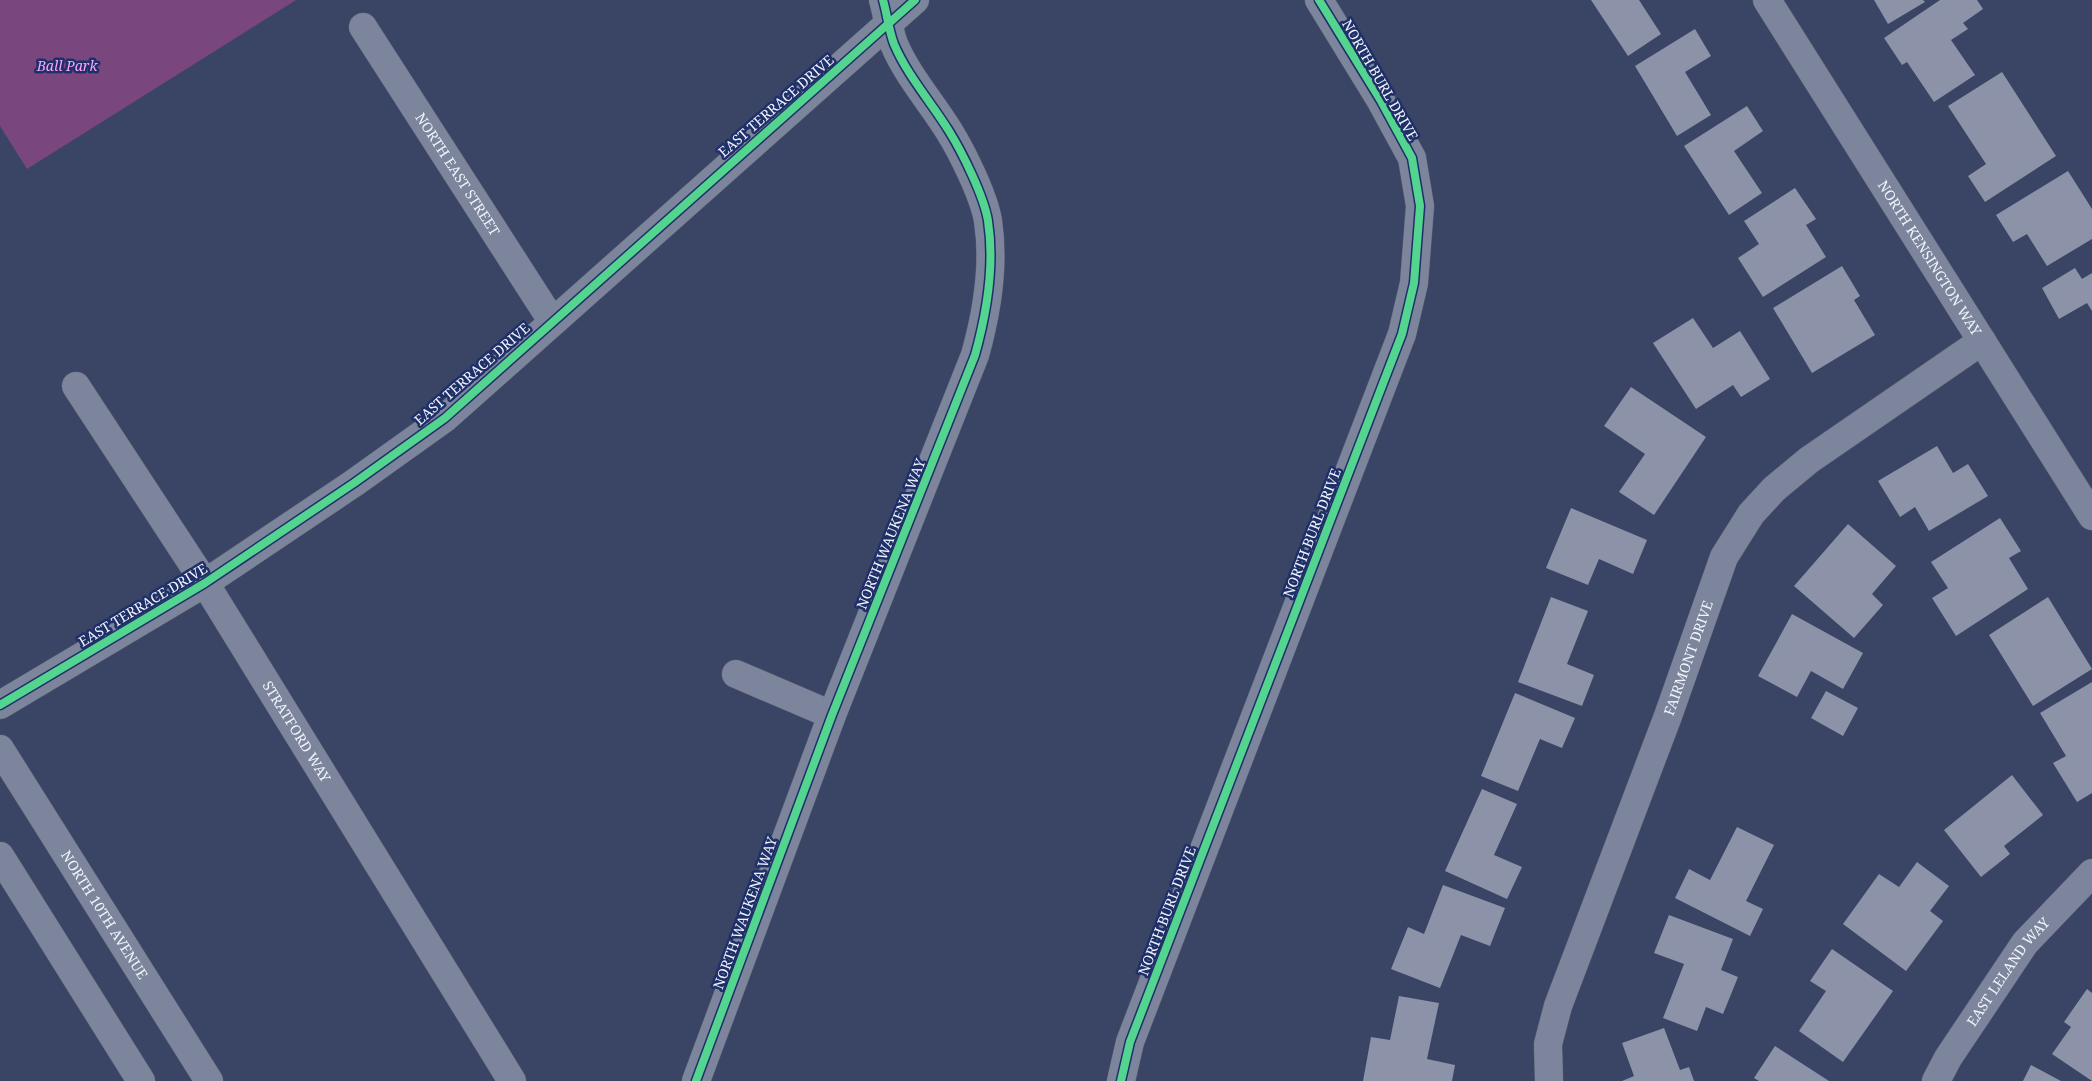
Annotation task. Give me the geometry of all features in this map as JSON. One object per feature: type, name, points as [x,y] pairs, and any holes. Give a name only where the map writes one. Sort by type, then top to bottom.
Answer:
[{"type":"street","name":"EAST TERRACE DRIVE","points":[[0,706],[205,583],[354,483],[445,418],[886,12],[915,0]]},
{"type":"street","name":"NORTH BURL DRIVE","points":[[1122,1081],[1133,1033],[1402,334],[1414,283],[1420,206],[1412,158],[1381,101],[1318,0]]},
{"type":"street","name":"NORTH KENSINGTON WAY","points":[[1767,0],[2092,516]]},
{"type":"street","name":"NORTH WAUKENA WAY","points":[[696,1081],[832,715],[975,355],[989,293],[988,218],[976,185],[950,132],[910,73],[894,44],[886,12]]},
{"type":"street","name":"NORTH EAST STREET","points":[[363,27],[552,321]]},
{"type":"street","name":"FAIRMONT DRIVE","points":[[1549,1081],[1548,1044],[1558,1006],[1668,716],[1724,557],[1751,514],[1781,483],[1809,460],[1982,341]]},
{"type":"street","name":"STRATFORD WAY","points":[[76,386],[205,583],[512,1081]]},
{"type":"street","points":[[736,674],[832,715]]},
{"type":"street","name":"NORTH 10TH AVENUE","points":[[0,749],[209,1081]]},
{"type":"street","points":[[0,856],[141,1081]]},
{"type":"street","name":"EAST LELAND WAY","points":[[1936,1081],[1948,1058],[2025,944],[2092,873]]},
{"type":"green space","name":"Ball Park","points":[[0,0],[296,0],[27,169],[0,126]]},
{"type":"building","points":[[1591,0],[1639,0],[1661,34],[1628,56]]},
{"type":"building","points":[[1874,0],[1923,0],[1925,2],[1888,24]]},
{"type":"building","points":[[1940,0],[1977,0],[1983,9],[1963,23],[1968,29],[1951,40],[1975,75],[1934,102],[1907,62],[1902,65],[1884,38]]},
{"type":"building","points":[[1695,29],[1711,56],[1685,72],[1711,115],[1677,136],[1635,66]]},
{"type":"building","points":[[2002,72],[2056,156],[1985,202],[1968,176],[1986,164],[1948,106]]},
{"type":"building","points":[[1747,106],[1763,131],[1734,151],[1762,193],[1729,215],[1684,146]]},
{"type":"building","points":[[2068,171],[2092,209],[2092,239],[2047,266],[2027,234],[2013,242],[1996,215]]},
{"type":"building","points":[[1795,188],[1816,219],[1806,225],[1826,257],[1763,297],[1738,258],[1759,244],[1744,221]]},
{"type":"building","points":[[1842,266],[1860,296],[1854,300],[1875,335],[1812,373],[1773,308]]},
{"type":"building","points":[[2075,268],[2082,279],[2092,273],[2092,311],[2087,303],[2059,319],[2042,288]]},
{"type":"building","points":[[1693,318],[1713,348],[1740,331],[1770,379],[1741,397],[1733,385],[1696,409],[1653,343]]},
{"type":"building","points":[[1631,387],[1706,437],[1654,515],[1619,492],[1645,454],[1604,426]]},
{"type":"building","points":[[1937,446],[1953,473],[1968,464],[1988,496],[1929,531],[1915,507],[1900,517],[1878,481]]},
{"type":"building","points":[[1571,508],[1647,540],[1633,574],[1599,559],[1588,585],[1546,568]]},
{"type":"building","points":[[2000,518],[2021,551],[2009,558],[2028,589],[1956,636],[1932,598],[1948,588],[1931,562]]},
{"type":"building","points":[[1848,524],[1896,566],[1872,594],[1883,605],[1854,638],[1794,586]]},
{"type":"building","points":[[1551,597],[1588,611],[1567,664],[1594,675],[1582,706],[1518,682]]},
{"type":"building","points":[[2048,597],[2092,669],[2033,706],[1989,635]]},
{"type":"building","points":[[1792,614],[1863,653],[1843,689],[1811,671],[1797,697],[1758,676]]},
{"type":"building","points":[[2092,682],[2092,793],[2077,802],[2053,763],[2066,756],[2040,713]]},
{"type":"building","points":[[1826,691],[1858,708],[1843,736],[1811,718]]},
{"type":"building","points":[[1515,693],[1575,718],[1562,748],[1540,739],[1518,791],[1481,776]]},
{"type":"building","points":[[2012,775],[2043,815],[2004,846],[2010,854],[1981,877],[1944,830]]},
{"type":"building","points":[[1482,789],[1517,804],[1494,855],[1522,867],[1507,899],[1445,871]]},
{"type":"building","points":[[1737,827],[1774,845],[1746,901],[1763,909],[1750,936],[1675,898],[1689,869],[1710,880]]},
{"type":"building","points":[[1917,862],[1949,886],[1930,911],[1943,921],[1906,971],[1843,924],[1879,874],[1899,887]]},
{"type":"building","points":[[1443,885],[1505,908],[1490,946],[1461,935],[1440,988],[1391,969],[1408,927],[1424,934]]},
{"type":"building","points":[[1669,915],[1733,939],[1721,970],[1738,977],[1723,1014],[1706,1007],[1697,1031],[1663,1018],[1684,964],[1654,953]]},
{"type":"building","points":[[1832,949],[1893,991],[1843,1062],[1799,1031],[1826,991],[1810,981]]},
{"type":"building","points":[[2087,989],[2092,993],[2092,1081],[2052,1054],[2071,1027],[2064,1022]]},
{"type":"building","points":[[1399,996],[1439,1003],[1427,1059],[1455,1065],[1452,1081],[1363,1081],[1371,1037],[1390,1040]]},
{"type":"building","points":[[1664,1028],[1680,1070],[1689,1067],[1694,1081],[1622,1081],[1634,1076],[1622,1043]]},
{"type":"building","points":[[1775,1046],[1829,1081],[1759,1081],[1754,1078]]},
{"type":"building","points":[[2031,1065],[2061,1081],[2023,1081]]},
{"type":"cycle path","points":[[696,1081],[832,715],[975,355],[989,289],[990,238],[986,211],[982,199],[972,174],[954,140],[912,78],[899,55],[892,39],[883,0]]},
{"type":"cycle path","points":[[0,705],[205,583],[354,483],[445,418],[915,0]]},
{"type":"cycle path","points":[[1121,1081],[1130,1042],[1402,334],[1414,283],[1420,206],[1412,158],[1381,101],[1319,0]]}]
